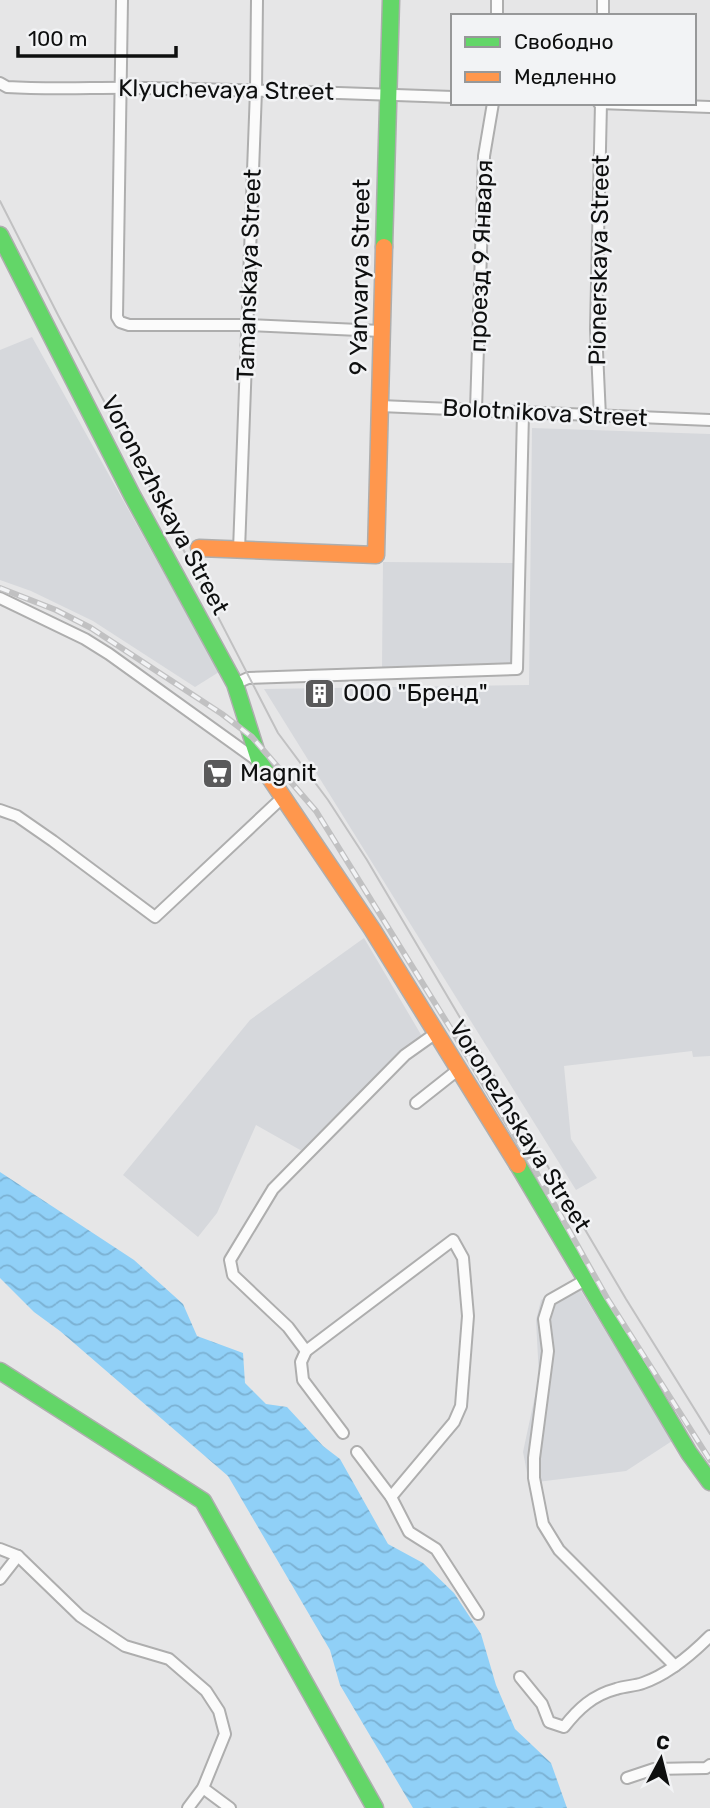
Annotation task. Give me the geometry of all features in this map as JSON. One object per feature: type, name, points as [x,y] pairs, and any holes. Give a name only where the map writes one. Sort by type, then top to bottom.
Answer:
[{"type":"street","points":[[122,0],[117,317],[120,322],[129,325],[247,325],[381,331]]},
{"type":"street","name":"Tamanskaya Street","points":[[239,550],[257,0]]},
{"type":"street","name":"9 Yanvarya Street","points":[[239,550],[376,555],[391,0]]},
{"type":"street","name":"Klyuchevaya Street","points":[[0,83],[7,87],[57,90],[256,90],[451,97]]},
{"type":"street","name":"проезд 9 Января","points":[[476,410],[484,156],[493,105]]},
{"type":"street","name":"Pionerskaya Street","points":[[600,105],[596,330],[600,417]]},
{"type":"street","points":[[655,105],[710,107]]},
{"type":"street","name":"Voronezhskaya Street","points":[[2,243],[132,495],[235,684],[243,702],[260,763],[372,929],[587,1279],[689,1453],[710,1482]]},
{"type":"street","name":"Bolotnikova Street","points":[[380,405],[710,420]]},
{"type":"street","points":[[235,684],[248,678],[517,669],[523,413]]},
{"type":"street","points":[[199,548],[239,550]]},
{"type":"street","points":[[0,598],[85,639],[109,654],[260,763]]},
{"type":"street","points":[[0,810],[17,817],[53,841],[155,917],[283,797]]},
{"type":"street","points":[[306,1351],[288,1326],[233,1275],[230,1260],[273,1189],[405,1055],[436,1033]]},
{"type":"street","points":[[416,1102],[459,1069]]},
{"type":"street","points":[[343,1433],[303,1380],[301,1362],[306,1351],[453,1240],[463,1258],[468,1316],[461,1406],[454,1422],[391,1497]]},
{"type":"street","points":[[587,1279],[550,1300],[544,1319],[548,1351],[534,1468],[543,1524],[559,1550],[675,1666]]},
{"type":"street","points":[[0,1371],[203,1501],[375,1808]]},
{"type":"street","points":[[357,1452],[391,1497],[408,1532],[436,1549],[478,1614]]},
{"type":"street","points":[[0,1549],[18,1556],[80,1616],[125,1646],[169,1659],[206,1691],[219,1711],[225,1734],[203,1788],[188,1808]]},
{"type":"street","points":[[0,1580],[18,1556]]},
{"type":"street","points":[[520,1677],[542,1704],[549,1722],[564,1727],[577,1710],[591,1699],[614,1689],[643,1683],[697,1651],[710,1636]]},
{"type":"street","points":[[627,1778],[654,1769],[706,1768],[710,1765]]},
{"type":"street","points":[[203,1788],[230,1808]]},
{"type":"shaded area","points":[[32,337],[219,672],[195,687],[93,621],[31,591],[0,580],[0,350]]},
{"type":"shaded area","points":[[532,428],[710,434],[710,1056],[693,1057],[692,1051],[564,1066],[571,1139],[597,1178],[576,1190],[264,689],[529,685]]},
{"type":"shaded area","points":[[383,562],[514,563],[513,663],[382,667]]},
{"type":"shaded area","points":[[364,938],[423,1038],[398,1056],[302,1151],[256,1125],[217,1213],[198,1237],[123,1175],[250,1020]]},
{"type":"shaded area","points":[[575,1281],[672,1441],[626,1471],[529,1483],[523,1452],[539,1377],[536,1320],[541,1300]]},
{"type":"water","points":[[0,1172],[134,1260],[183,1304],[197,1336],[243,1353],[245,1383],[266,1404],[287,1407],[323,1446],[340,1459],[388,1544],[423,1563],[454,1593],[481,1634],[496,1685],[515,1729],[551,1763],[567,1808],[413,1808],[340,1685],[330,1650],[228,1476],[60,1331],[34,1312],[0,1278]]},
{"type":"tram line","points":[[0,201],[278,733],[328,800],[367,860],[626,1299],[710,1434]]},
{"type":"railway","points":[[0,588],[56,610],[91,628],[222,714],[252,737],[316,811],[459,1042],[607,1298],[710,1460]]},
{"type":"traffic: fast","points":[[384,247],[391,0]]},
{"type":"traffic: fast","points":[[0,235],[132,495],[235,684],[260,763],[268,775]]},
{"type":"traffic: fast","points":[[518,1165],[689,1453],[710,1482]]},
{"type":"traffic: fast","points":[[0,1371],[203,1501],[375,1808]]},
{"type":"traffic: slow","points":[[199,548],[376,555],[384,247]]},
{"type":"traffic: slow","points":[[268,775],[372,929],[518,1165]]},
{"type":"place","name":"ООО \"Бренд\"","points":[[320,693]]},
{"type":"place","name":"Magnit","points":[[217,773]]}]
